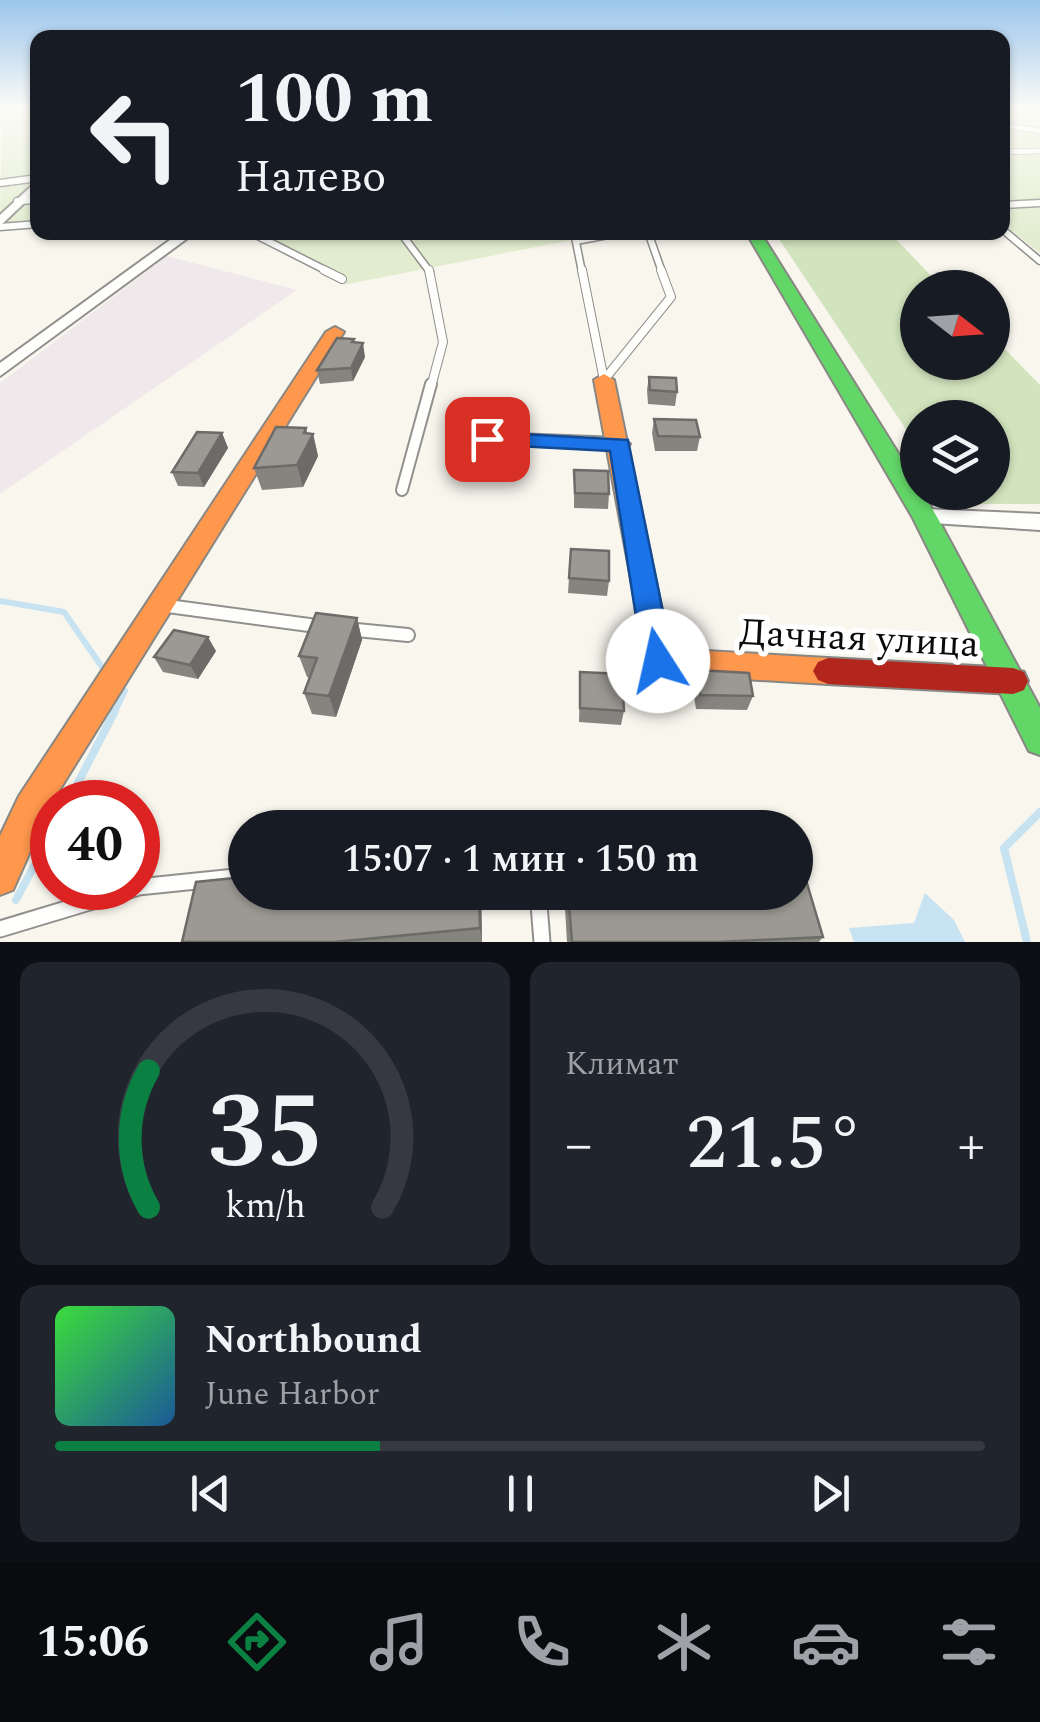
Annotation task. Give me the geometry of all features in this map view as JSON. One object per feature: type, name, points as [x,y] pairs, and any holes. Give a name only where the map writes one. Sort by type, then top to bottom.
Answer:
[{"type":"street","points":[[0,224],[30,188]]},
{"type":"street","points":[[0,370],[179,240]]},
{"type":"street","points":[[758,240],[925,517],[1013,681],[1040,740]]},
{"type":"street","points":[[0,877],[31,808],[335,332]]},
{"type":"street","name":"Дачная улица","points":[[604,380],[620,444],[658,661],[1013,681]]},
{"type":"street","points":[[487,439],[620,444]]},
{"type":"street","points":[[925,517],[1040,522]]},
{"type":"lane","points":[[0,183],[30,181]]},
{"type":"lane","points":[[18,201],[30,200]]},
{"type":"lane","points":[[1010,205],[1040,202]]},
{"type":"lane","points":[[0,224],[30,224]]},
{"type":"lane","points":[[1010,235],[1039,259]]},
{"type":"lane","points":[[266,240],[342,279]]},
{"type":"lane","points":[[402,490],[443,342],[430,269],[406,240]]},
{"type":"lane","name":"Дачная улица","points":[[576,240],[604,380]]},
{"type":"lane","points":[[604,380],[671,297],[651,240]]},
{"type":"lane","points":[[162,605],[408,635]]},
{"type":"lane","points":[[160,885],[228,878]]},
{"type":"lane","points":[[0,929],[62,910]]},
{"type":"lane","points":[[539,910],[542,942]]},
{"type":"shaded area","points":[[167,256],[297,290],[0,494],[0,383]]},
{"type":"green space","points":[[1,152],[30,152],[30,228],[0,230]]},
{"type":"green space","points":[[1010,152],[1040,152],[1040,253],[1010,229]]},
{"type":"green space","points":[[260,240],[571,240],[343,285]]},
{"type":"green space","points":[[780,240],[897,240],[926,270],[900,270],[900,380],[1010,380],[1010,354],[1040,385],[1040,504],[1010,504],[1010,400],[900,400],[900,420]]},
{"type":"water","points":[[925,893],[954,920],[965,942],[854,942],[849,928],[914,923]]},
{"type":"building","points":[[337,338],[363,343],[351,368],[317,370]]},
{"type":"building","points":[[649,377],[676,378],[677,392],[650,390]]},
{"type":"building","points":[[654,419],[696,420],[700,437],[658,436]]},
{"type":"building","points":[[276,427],[306,428],[304,433],[313,434],[297,465],[254,468]]},
{"type":"building","points":[[197,432],[222,433],[198,473],[172,472]]},
{"type":"building","points":[[574,470],[608,471],[609,494],[575,493]]},
{"type":"building","points":[[571,549],[609,551],[609,581],[569,578]]},
{"type":"building","points":[[316,613],[357,618],[329,696],[304,693],[317,658],[299,656]]},
{"type":"building","points":[[174,630],[208,637],[190,665],[154,657]]},
{"type":"building","points":[[697,670],[749,673],[753,696],[700,695]]},
{"type":"building","points":[[580,672],[622,674],[624,711],[580,708]]},
{"type":"building","points":[[228,879],[228,910],[480,910],[480,928],[334,942],[182,942],[196,882]]},
{"type":"building","points":[[813,904],[823,937],[718,942],[572,942],[569,910],[813,910]]},
{"type":"waterway","points":[[0,601],[64,612],[104,670]]},
{"type":"waterway","points":[[115,711],[125,691]]},
{"type":"waterway","points":[[79,780],[115,711]]},
{"type":"waterway","points":[[1027,942],[1004,848],[1040,812]]},
{"type":"waterway","points":[[16,900],[30,874]]},
{"type":"traffic: fast","points":[[758,240],[925,517],[1040,740]]},
{"type":"traffic: slow","points":[[0,877],[31,808],[335,332]]},
{"type":"traffic: slow","points":[[604,380],[658,661],[828,671]]},
{"type":"traffic: jam","points":[[828,671],[1013,681]]},
{"type":"route","points":[[487,439],[620,444],[658,661]]}]
